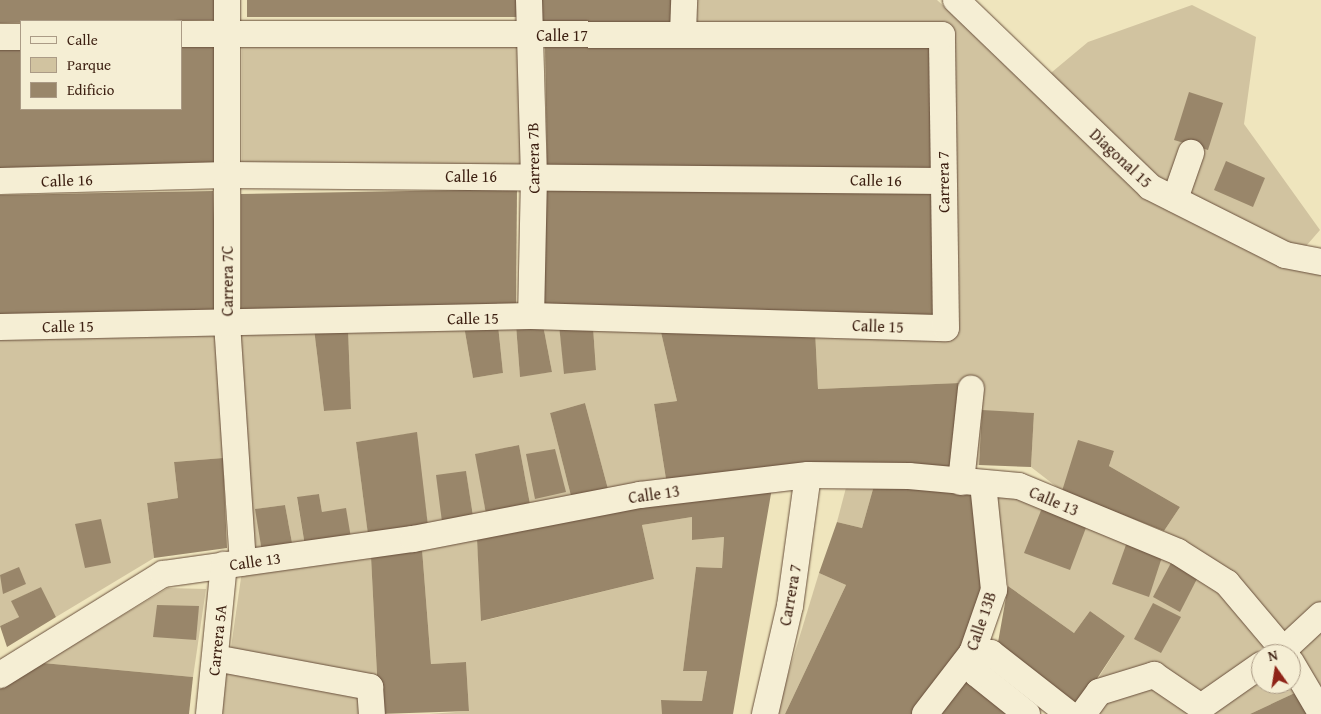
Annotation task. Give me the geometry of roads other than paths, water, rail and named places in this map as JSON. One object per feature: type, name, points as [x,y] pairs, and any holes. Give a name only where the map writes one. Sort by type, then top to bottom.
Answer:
[{"type":"street","name":"Carrera 7C","points":[[226,0],[227,323],[233,564]]},
{"type":"street","name":"Carrera 7B","points":[[529,0],[534,176],[530,316]]},
{"type":"street","points":[[683,34],[684,0]]},
{"type":"street","name":"Diagonal 15","points":[[956,0],[1150,187],[1285,255],[1321,262]]},
{"type":"street","name":"Calle 17","points":[[182,34],[942,35]]},
{"type":"street","name":"Carrera 7","points":[[942,35],[946,328]]},
{"type":"street","points":[[0,37],[20,36]]},
{"type":"street","points":[[1175,199],[1191,154]]},
{"type":"street","name":"Calle 16","points":[[0,182],[227,176],[534,176],[943,181]]},
{"type":"street","name":"Calle 15","points":[[0,327],[530,316],[946,328]]},
{"type":"street","name":"Calle 13B","points":[[925,714],[972,653],[994,590],[972,483],[971,389]]},
{"type":"street","name":"Carrera 7","points":[[765,714],[790,606],[808,475]]},
{"type":"street","name":"Calle 13","points":[[0,675],[163,574],[413,539],[640,495],[808,475],[909,476],[1019,486],[1178,552],[1226,583],[1276,644]]},
{"type":"street","name":"Carrera 5A","points":[[209,714],[216,658],[233,564]]},
{"type":"street","points":[[1295,644],[1321,616]]},
{"type":"street","points":[[1027,714],[977,674],[972,653],[991,653],[1069,714]]},
{"type":"street","points":[[216,658],[370,687],[372,714]]},
{"type":"street","points":[[1083,714],[1099,692],[1154,675],[1201,710],[1251,672]]},
{"type":"street","name":"Calle 13","points":[[1301,681],[1321,713]]}]
